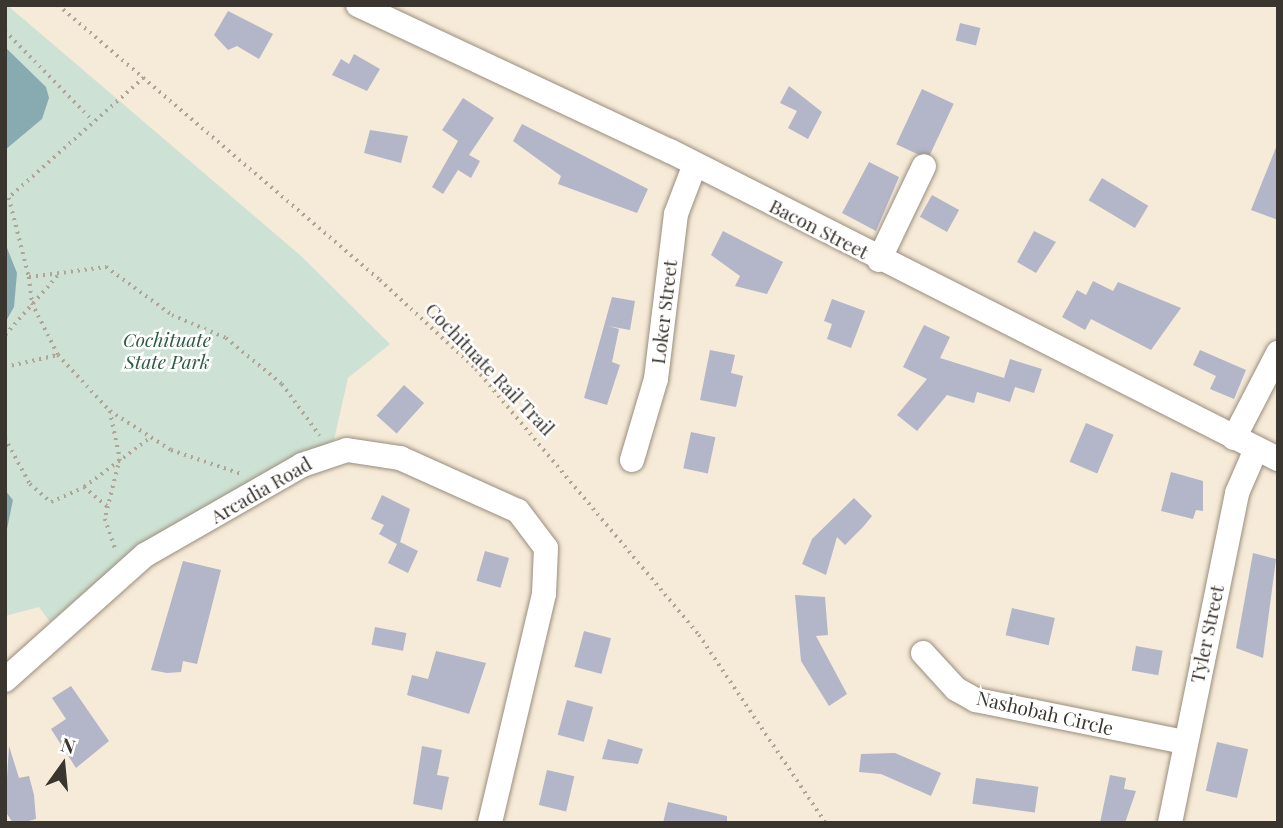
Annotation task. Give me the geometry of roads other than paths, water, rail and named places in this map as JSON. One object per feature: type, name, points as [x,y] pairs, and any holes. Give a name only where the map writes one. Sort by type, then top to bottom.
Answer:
[{"type":"street","name":"Bacon Street","points":[[358,5],[695,164],[879,260],[1256,449]]},
{"type":"street","name":"Loker Street","points":[[632,460],[654,391],[676,214],[695,164]]},
{"type":"street","points":[[879,260],[923,166]]},
{"type":"street","name":"Tyler Street","points":[[1170,823],[1237,494],[1256,449],[1278,353]]},
{"type":"street","name":"Arcadia Road","points":[[5,680],[122,571],[332,452],[372,451],[426,469],[518,511],[544,542],[544,594],[490,823]]},
{"type":"street","name":"Nashobah Circle","points":[[923,653],[956,689],[976,700],[1185,742]]},
{"type":"water","points":[[5,47],[46,87],[49,98],[42,119],[5,150]]},
{"type":"water","points":[[5,243],[17,273],[14,307],[5,323]]},
{"type":"water","points":[[5,490],[13,500],[5,539]]},
{"type":"park label","name":"Cochituate State Park","points":[[167,351]]}]
